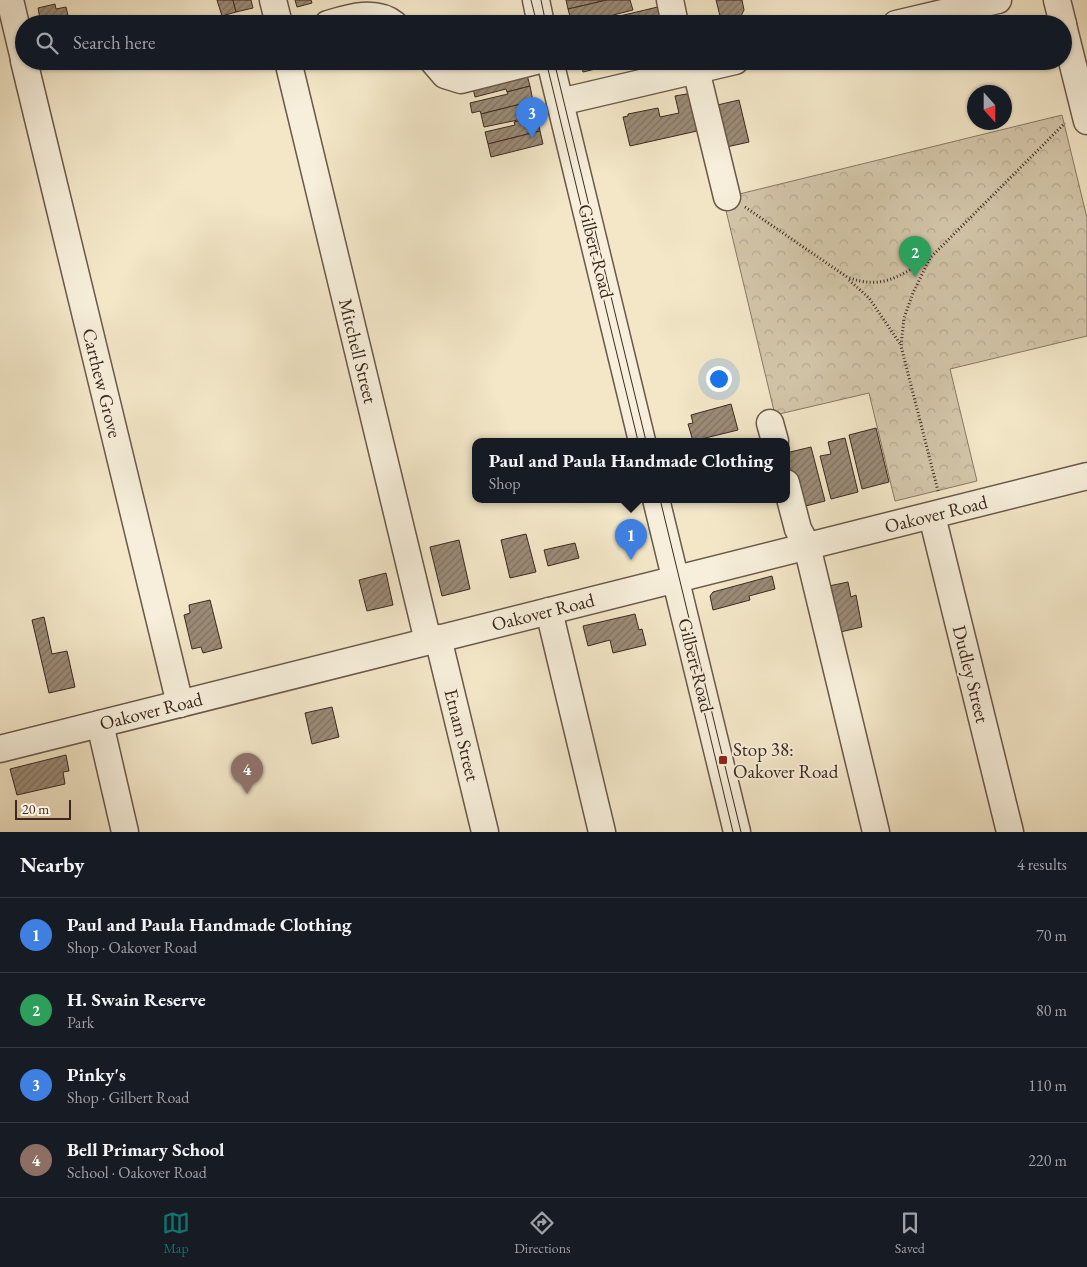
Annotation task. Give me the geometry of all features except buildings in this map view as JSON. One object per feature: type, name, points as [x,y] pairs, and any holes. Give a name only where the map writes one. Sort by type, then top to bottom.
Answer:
[{"type":"street","name":"Carthew Grove","points":[[10,0],[15,21]]},
{"type":"street","points":[[274,0],[277,15]]},
{"type":"street","points":[[536,0],[539,15]]},
{"type":"street","points":[[670,0],[673,15]]},
{"type":"street","points":[[934,15],[998,0]]},
{"type":"street","points":[[1057,0],[1061,15]]},
{"type":"street","points":[[1072,68],[1081,113]]},
{"type":"street","name":"Carthew Grove","points":[[26,70],[180,704]]},
{"type":"street","name":"Mitchell Street","points":[[290,70],[433,640]]},
{"type":"street","points":[[441,70],[446,75],[461,80],[500,70]]},
{"type":"street","name":"Gilbert Road","points":[[552,70],[641,438]]},
{"type":"street","points":[[560,102],[681,70]]},
{"type":"street","points":[[690,70],[727,197]]},
{"type":"street","name":"Oakover Road","points":[[0,749],[808,546],[935,505],[1087,476]]},
{"type":"street","points":[[790,498],[798,529],[808,546],[876,832]]},
{"type":"street","name":"Gilbert Road","points":[[657,503],[737,832]]},
{"type":"street","name":"Dudley Street","points":[[935,505],[1010,832]]},
{"type":"street","points":[[549,611],[602,832]]},
{"type":"street","name":"Etnam Street","points":[[433,640],[485,832]]},
{"type":"street","points":[[100,724],[125,832]]},
{"type":"path","points":[[847,277],[860,282],[880,283],[892,280],[930,258],[1064,123],[1081,113]]},
{"type":"path","points":[[727,197],[847,277],[869,298],[901,346]]},
{"type":"path","points":[[930,258],[912,293],[904,318],[901,346],[935,505]]},
{"type":"green space","points":[[1062,115],[1087,218],[1087,336],[950,369],[977,481],[895,501],[869,393],[775,415],[723,198],[1001,130],[1012,130],[1012,127]]},
{"type":"tram line","points":[[531,0],[535,15]]},
{"type":"tram line","points":[[541,0],[544,15]]},
{"type":"tram line","points":[[548,70],[637,438]]},
{"type":"tram line","points":[[556,70],[645,438]]},
{"type":"tram line","points":[[661,503],[741,832]]},
{"type":"tram line","points":[[694,669],[733,832]]},
{"type":"place","name":"Pinky's","points":[[532,138]]},
{"type":"place","name":"H. Swain Reserve","points":[[915,277]]},
{"type":"place","name":"Paul and Paula Handmade Clothing","points":[[631,560]]},
{"type":"place","name":"Stop 38: Oakover Road","points":[[723,760]]},
{"type":"place","name":"Bell Primary School","points":[[247,794]]}]
